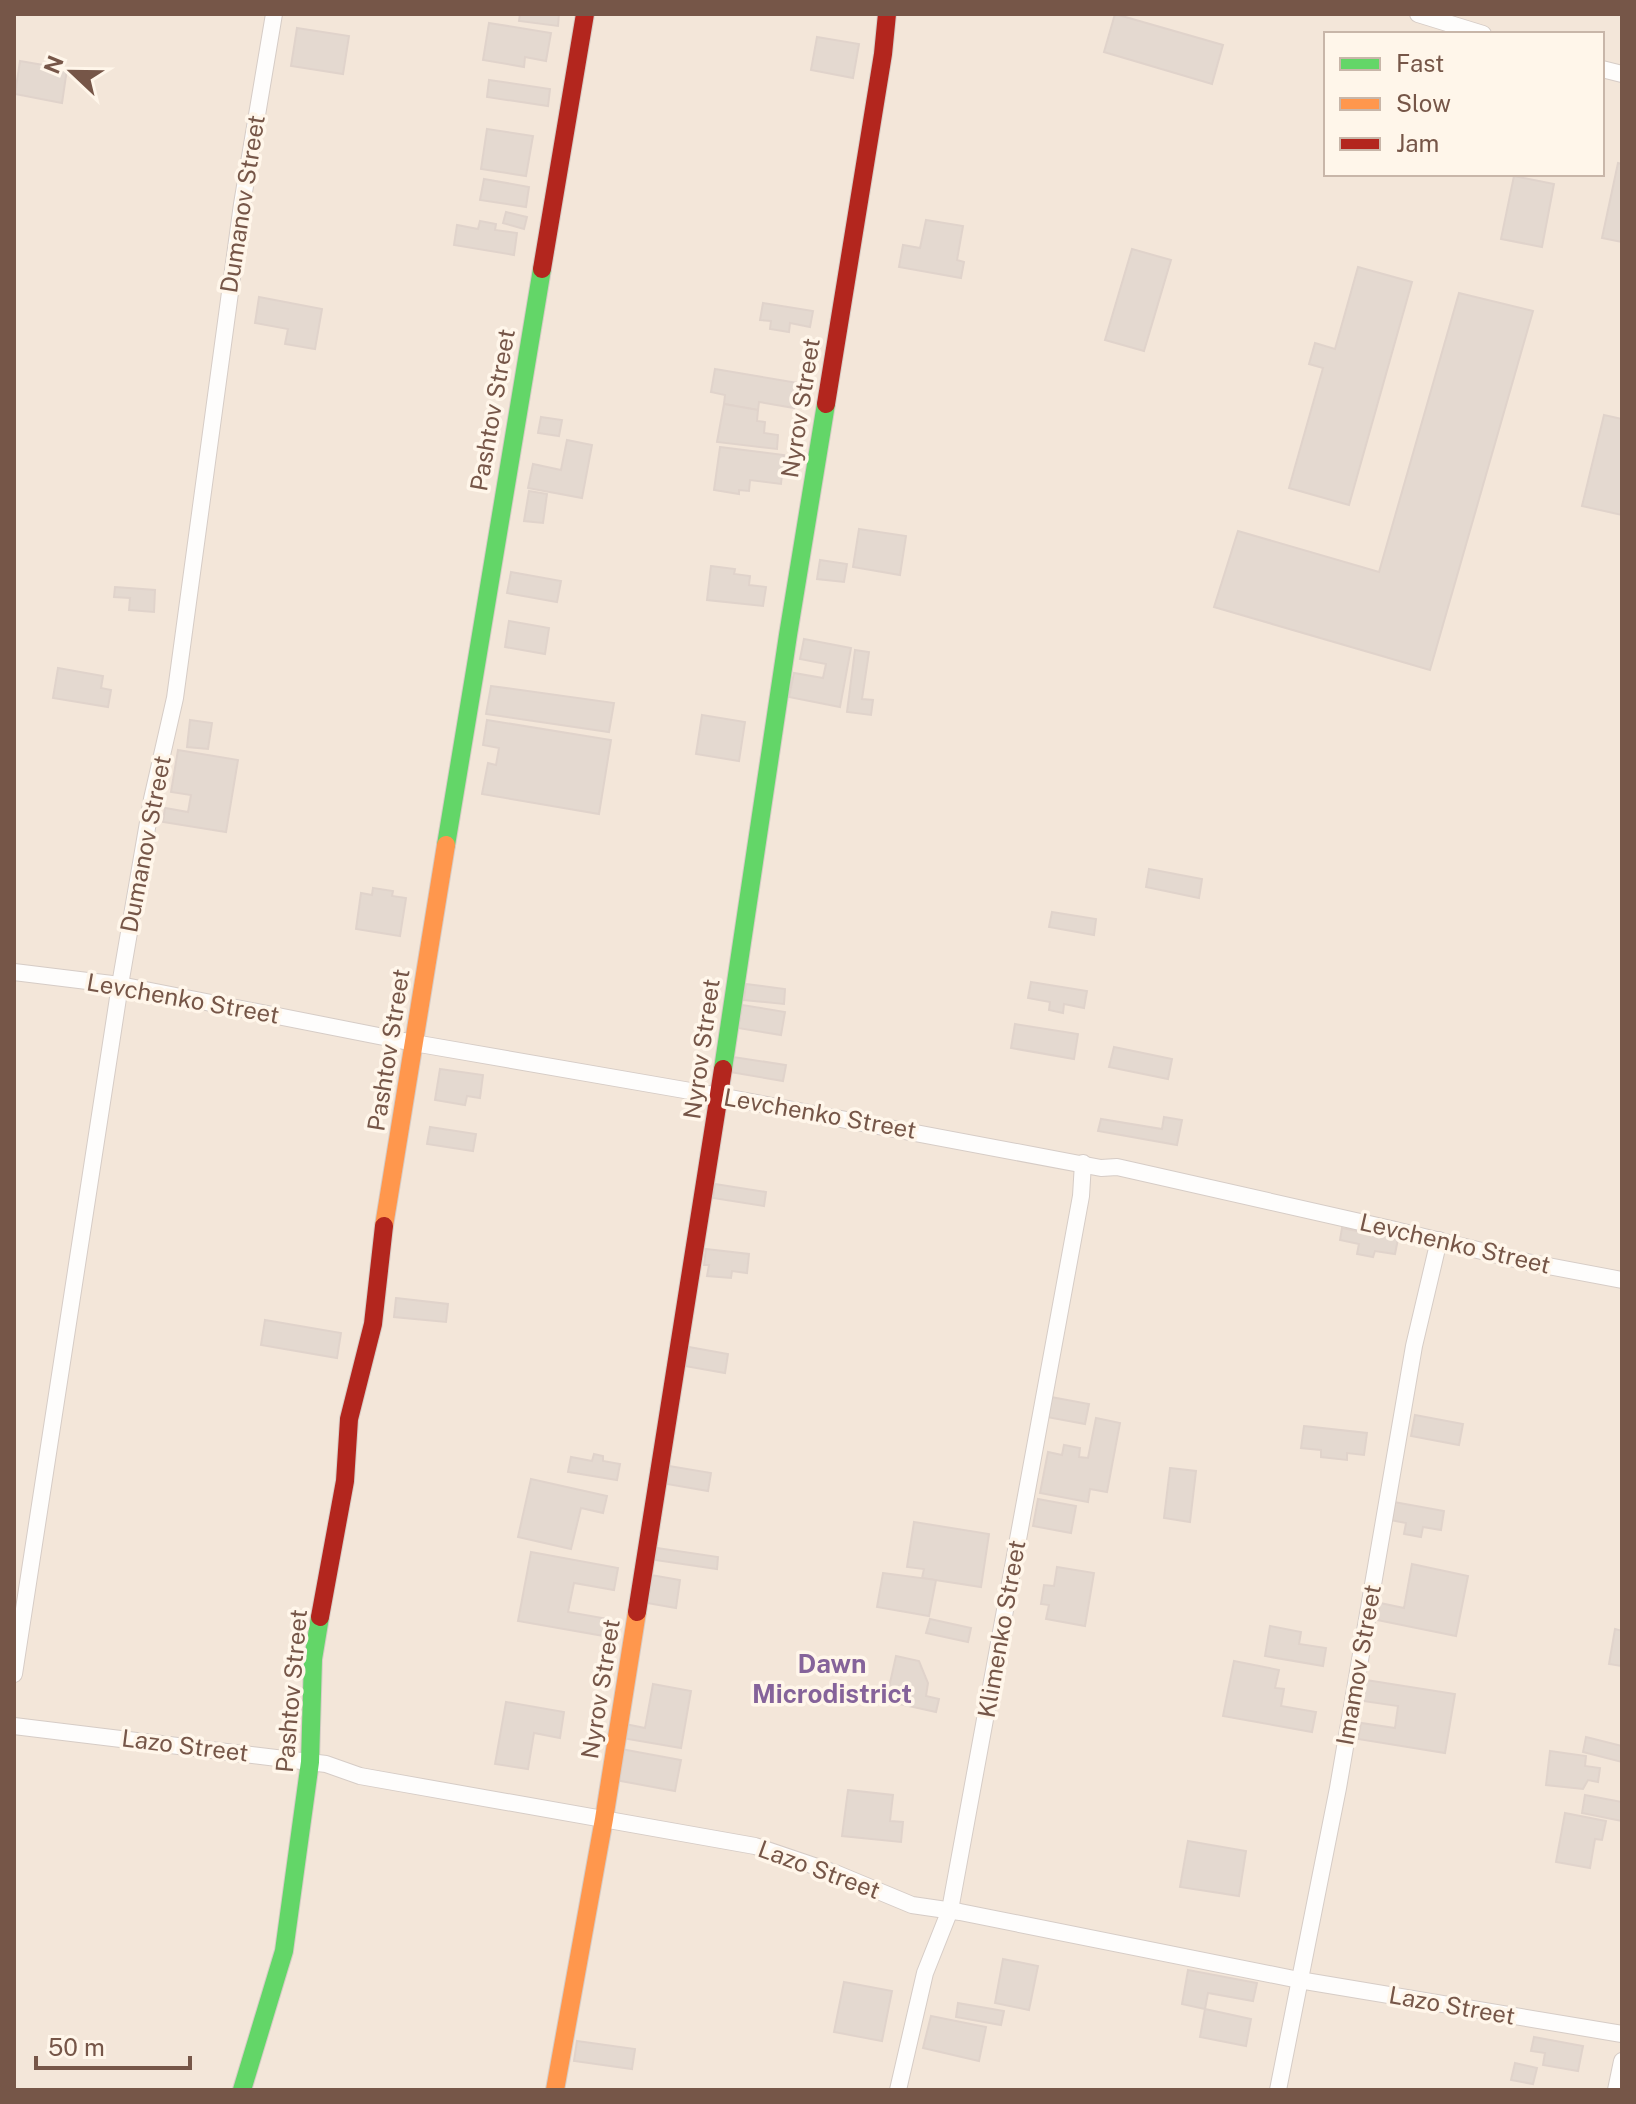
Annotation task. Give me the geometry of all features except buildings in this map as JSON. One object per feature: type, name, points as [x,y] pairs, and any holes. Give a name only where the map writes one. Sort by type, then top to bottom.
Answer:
[{"type":"street","name":"Dumanov Street","points":[[14,1674],[120,985],[152,799],[175,698],[242,204],[274,14]]},
{"type":"street","name":"Pashtov Street","points":[[242,2090],[284,1951],[310,1762],[313,1659],[345,1481],[349,1419],[373,1324],[382,1240],[466,719],[585,14]]},
{"type":"street","name":"Nyrov Street","points":[[555,2090],[604,1819],[887,14]]},
{"type":"street","points":[[1418,14],[1474,26]]},
{"type":"street","name":"Levchenko Street","points":[[14,972],[120,985],[414,1043],[719,1096],[1101,1168],[1117,1167],[1527,1262],[1622,1280]]},
{"type":"street","name":"Klimenko Street","points":[[898,2090],[925,1973],[950,1910],[1081,1196],[1083,1163]]},
{"type":"street","name":"Imamov Street","points":[[1278,2090],[1338,1788],[1414,1346],[1439,1240]]},
{"type":"street","name":"Lazo Street","points":[[14,1726],[326,1764],[360,1776],[755,1846],[835,1873],[912,1905],[1299,1980],[1622,2034]]},
{"type":"street","points":[[1616,2090],[1622,2061]]},
{"type":"shaded area","points":[[14,14],[1622,14],[1622,2090],[14,2090]]},
{"type":"traffic: fast","points":[[446,845],[542,269]]},
{"type":"traffic: fast","points":[[723,1069],[826,404]]},
{"type":"traffic: fast","points":[[242,2090],[284,1951],[310,1762],[313,1659],[320,1617]]},
{"type":"traffic: slow","points":[[384,1226],[446,845]]},
{"type":"traffic: slow","points":[[555,2090],[604,1819],[637,1612]]},
{"type":"traffic: jam","points":[[542,269],[585,14]]},
{"type":"traffic: jam","points":[[826,404],[887,14]]},
{"type":"traffic: jam","points":[[637,1612],[723,1069]]},
{"type":"traffic: jam","points":[[320,1617],[345,1481],[349,1419],[373,1324],[384,1226]]},
{"type":"district","name":"Dawn Microdistrict","points":[[832,1679]]}]
